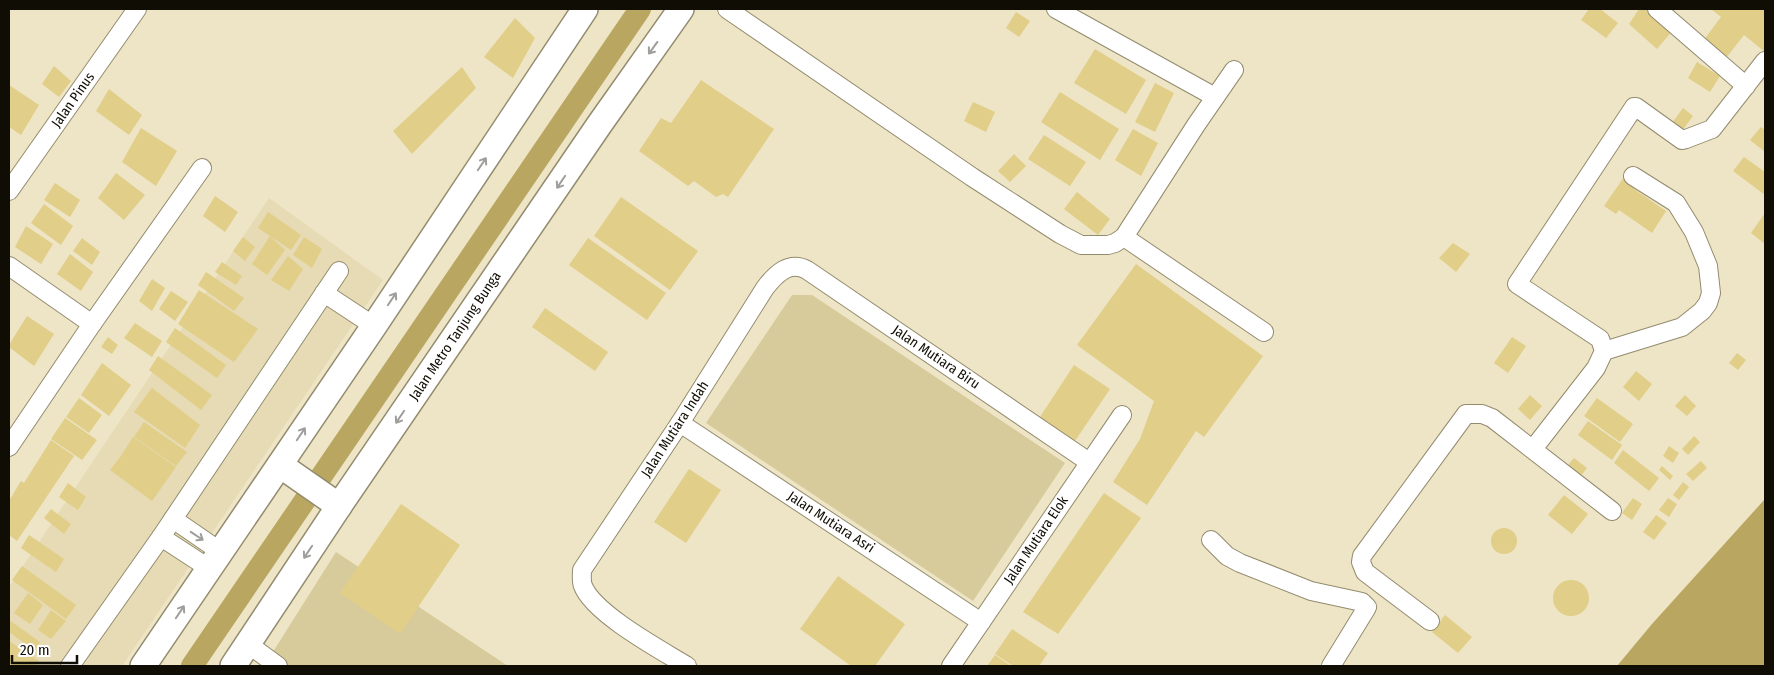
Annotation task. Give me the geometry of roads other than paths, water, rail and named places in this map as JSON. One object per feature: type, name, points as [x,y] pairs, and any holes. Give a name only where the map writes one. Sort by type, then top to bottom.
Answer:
[{"type":"main road","points":[[143,666],[215,560],[286,469],[374,326],[585,9]]},
{"type":"main road","name":"Jalan Metro Tanjung Bunga","points":[[233,666],[248,644],[332,501],[681,9]]},
{"type":"main road","points":[[286,469],[332,501]]},
{"type":"street","name":"Jalan Pinus","points":[[9,191],[137,9]]},
{"type":"street","points":[[727,9],[972,177],[1060,234],[1082,245],[1111,244],[1124,236],[1234,70]]},
{"type":"street","points":[[1056,9],[1215,97]]},
{"type":"street","points":[[1657,9],[1746,86]]},
{"type":"street","points":[[1533,450],[1596,368],[1604,351],[1600,339],[1517,284],[1634,107],[1684,140],[1712,129],[1765,61]]},
{"type":"street","points":[[9,447],[92,324],[202,168]]},
{"type":"street","points":[[1604,351],[1682,328],[1702,310],[1708,302],[1711,293],[1708,266],[1694,232],[1676,202],[1633,176]]},
{"type":"street","points":[[1124,236],[1264,332]]},
{"type":"street","points":[[9,266],[92,324]]},
{"type":"street","name":"Jalan Mutiara Biru","points":[[779,272],[795,267],[807,270],[1089,462]]},
{"type":"street","points":[[70,666],[161,537],[340,271]]},
{"type":"street","name":"Jalan Mutiara Indah","points":[[687,666],[610,617],[585,588],[582,581],[583,568],[680,423],[765,288],[779,272]]},
{"type":"street","points":[[324,293],[374,326]]},
{"type":"street","points":[[1430,621],[1365,572],[1361,562],[1363,553],[1466,414],[1482,414],[1492,418],[1612,511]]},
{"type":"street","name":"Jalan Mutiara Elok","points":[[951,666],[1122,415]]},
{"type":"street","name":"Jalan Mutiara Asri","points":[[680,423],[981,622]]},
{"type":"street","points":[[173,519],[215,560]]},
{"type":"street","points":[[161,537],[215,560]]},
{"type":"street","points":[[1211,540],[1227,556],[1240,563],[1311,591],[1365,604],[1366,609],[1331,666]]},
{"type":"street","points":[[248,644],[278,666]]},
{"type":"waterway","points":[[192,666],[640,9]]}]
